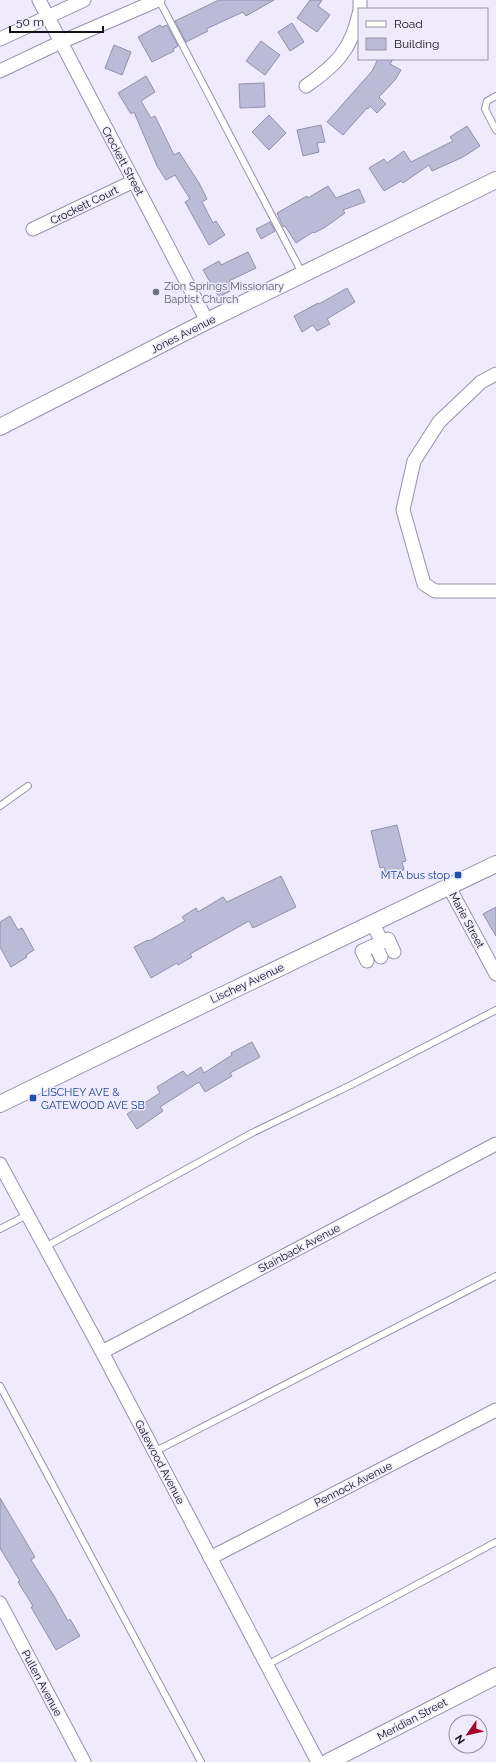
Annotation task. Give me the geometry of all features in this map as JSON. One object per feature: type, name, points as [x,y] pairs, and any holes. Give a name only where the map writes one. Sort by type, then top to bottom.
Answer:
[{"type":"street","name":"Crockett Street","points":[[39,0],[207,322]]},
{"type":"street","points":[[0,38],[84,0]]},
{"type":"street","points":[[0,71],[60,42],[159,0]]},
{"type":"street","points":[[306,86],[339,60],[354,34],[358,18]]},
{"type":"street","name":"Jones Avenue","points":[[0,427],[207,322],[496,180]]},
{"type":"street","name":"Crockett Court","points":[[33,229],[134,181]]},
{"type":"street","points":[[496,374],[481,382],[439,422],[414,461],[403,510],[424,584],[435,591],[496,591]]},
{"type":"street","name":"Lischey Avenue","points":[[0,1104],[496,864]]},
{"type":"street","name":"Marie Street","points":[[450,887],[496,974]]},
{"type":"street","points":[[373,924],[381,957]]},
{"type":"street","points":[[367,962],[362,951],[388,938],[394,952]]},
{"type":"street","name":"Stainback Avenue","points":[[102,1352],[496,1144]]},
{"type":"street","name":"Gatewood Avenue","points":[[0,1164],[102,1352],[318,1762]]},
{"type":"street","name":"Pennock Avenue","points":[[210,1558],[496,1410]]},
{"type":"street","name":"Pullen Avenue","points":[[0,1603],[84,1762]]},
{"type":"street","name":"Meridian Street","points":[[328,1762],[496,1676]]},
{"type":"lane","points":[[159,0],[303,275]]},
{"type":"lane","points":[[496,96],[487,101],[485,109],[496,130]]},
{"type":"lane","points":[[0,806],[28,786]]},
{"type":"lane","points":[[45,1246],[252,1133],[351,1085],[496,1010]]},
{"type":"lane","points":[[0,1229],[27,1215]]},
{"type":"lane","points":[[154,1452],[496,1276]]},
{"type":"lane","points":[[0,1386],[201,1762]]},
{"type":"lane","points":[[267,1665],[496,1542]]},
{"type":"building","points":[[219,0],[274,0],[246,16],[243,12],[206,29],[208,31],[186,42],[175,21]]},
{"type":"building","points":[[310,0],[322,0],[318,6],[330,15],[317,32],[297,18]]},
{"type":"building","points":[[292,23],[304,42],[290,51],[278,32]]},
{"type":"building","points":[[160,25],[162,27],[167,25],[178,46],[173,49],[174,51],[152,62],[138,37]]},
{"type":"building","points":[[261,41],[280,55],[265,75],[246,61]]},
{"type":"building","points":[[114,45],[131,52],[122,75],[105,68]]},
{"type":"building","points":[[378,60],[392,60],[390,64],[401,70],[395,80],[379,97],[386,104],[377,113],[370,106],[368,109],[367,108],[343,135],[327,122],[372,71]]},
{"type":"building","points":[[146,76],[155,92],[141,101],[151,118],[155,116],[174,155],[179,152],[199,183],[207,199],[202,202],[213,223],[216,221],[225,235],[209,245],[185,202],[190,199],[175,175],[166,180],[157,166],[134,112],[131,114],[118,93]]},
{"type":"building","points":[[264,83],[265,107],[240,108],[239,84]]},
{"type":"building","points":[[269,115],[286,133],[269,150],[252,132]]},
{"type":"building","points":[[321,125],[325,142],[317,143],[319,152],[303,156],[297,130]]},
{"type":"building","points":[[467,126],[480,146],[463,157],[432,171],[429,165],[403,183],[401,181],[384,191],[369,168],[384,159],[387,163],[404,151],[411,162],[453,141],[450,137]]},
{"type":"building","points":[[328,186],[336,198],[359,189],[365,202],[343,210],[345,213],[324,228],[314,233],[313,232],[296,243],[285,226],[283,227],[277,213],[307,196],[308,198]]},
{"type":"building","points":[[270,222],[275,231],[261,239],[256,229]]},
{"type":"building","points":[[248,252],[256,268],[229,281],[234,289],[219,297],[203,270],[219,261],[221,265]]},
{"type":"building","points":[[347,288],[355,302],[327,319],[330,324],[317,331],[313,325],[302,332],[294,316]]},
{"type":"building","points":[[397,825],[406,861],[402,862],[404,870],[386,875],[384,867],[380,868],[371,831]]},
{"type":"building","points":[[281,876],[296,907],[253,928],[249,921],[190,954],[192,957],[178,965],[177,963],[151,978],[134,947],[148,940],[149,941],[185,921],[182,917],[196,908],[198,912],[223,897],[227,902]]},
{"type":"building","points":[[496,907],[496,936],[483,914]]},
{"type":"building","points":[[10,916],[18,930],[22,928],[34,950],[26,955],[27,957],[11,967],[0,947],[0,922]]},
{"type":"building","points":[[252,1042],[260,1057],[230,1073],[232,1076],[205,1092],[199,1082],[160,1107],[163,1111],[137,1129],[127,1114],[160,1093],[157,1087],[183,1071],[187,1076],[201,1067],[204,1073],[232,1055],[231,1053]]},
{"type":"building","points":[[0,1498],[35,1557],[31,1560],[68,1621],[70,1619],[80,1636],[56,1650],[31,1607],[33,1606],[18,1582],[20,1581],[0,1548]]},
{"type":"place","name":"Zion Springs Missionary Baptist Church","points":[[156,292]]},
{"type":"place","name":"MTA bus stop","points":[[458,875]]},
{"type":"place","name":"LISCHEY AVE & GATEWOOD AVE SB","points":[[33,1098]]}]
